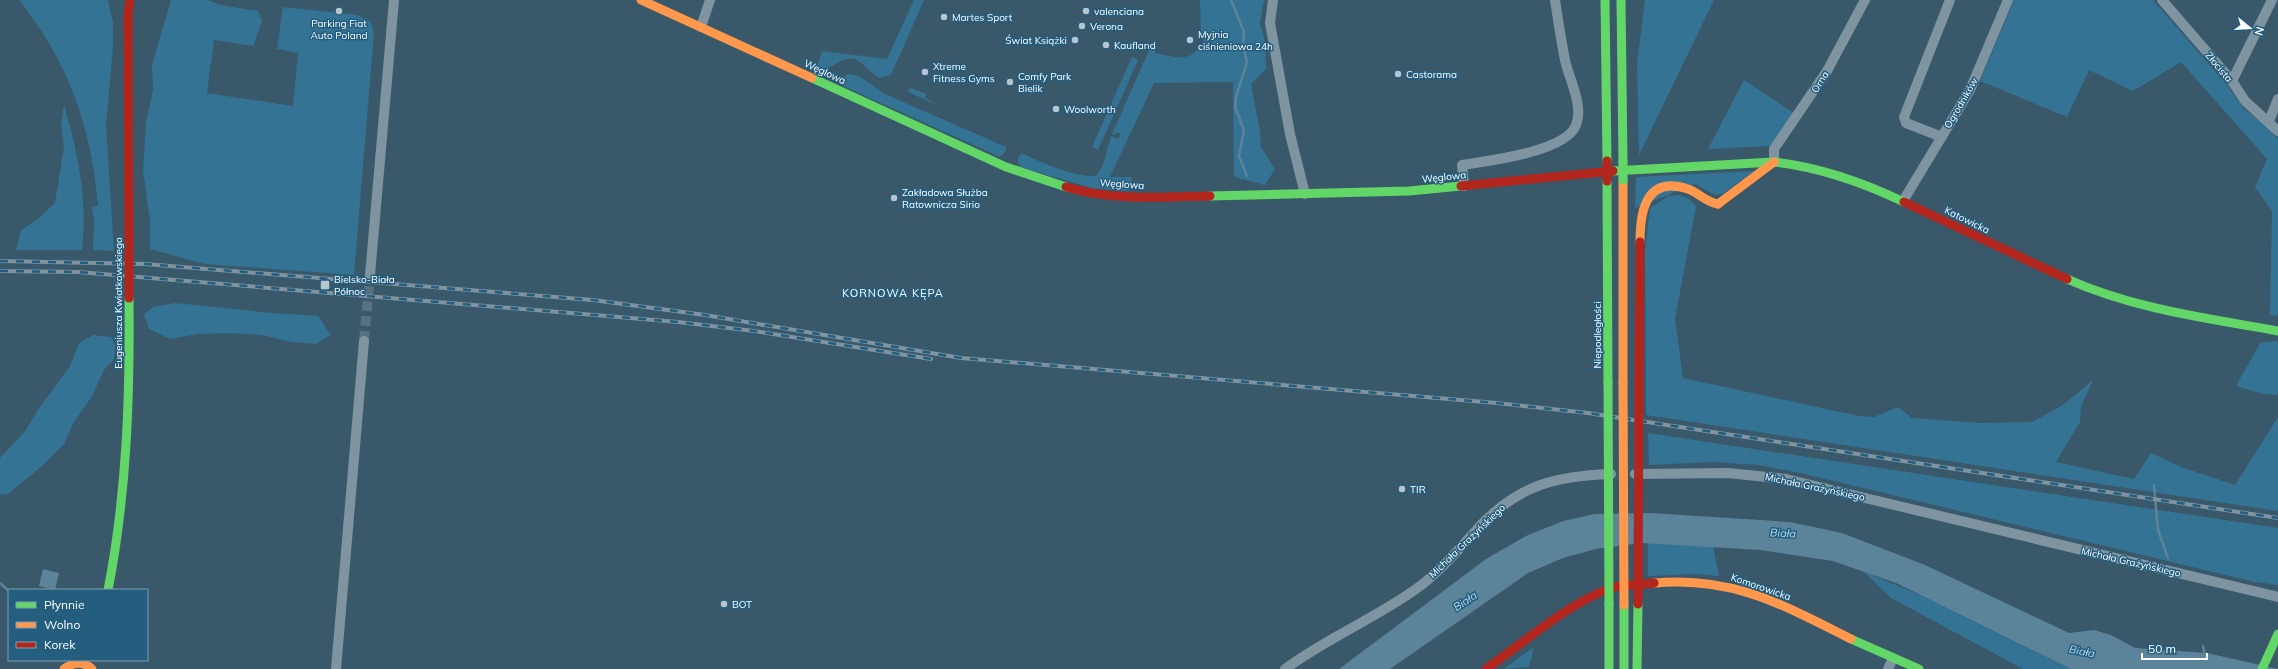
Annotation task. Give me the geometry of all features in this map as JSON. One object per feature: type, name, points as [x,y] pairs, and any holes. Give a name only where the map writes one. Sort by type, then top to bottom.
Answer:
[{"type":"main road","name":"Eugeniusza Kwiatkowskiego","points":[[124,0],[128,15]]},
{"type":"main road","name":"Eugeniusza Kwiatkowskiego","points":[[108,589],[118,540],[126,473],[129,417],[128,15],[130,0]]},
{"type":"main road","name":"Węglowa","points":[[641,0],[1006,167],[1059,186],[1103,195],[1125,197],[1409,191],[1570,174],[1642,169]]},
{"type":"main road","points":[[1601,0],[1606,20]]},
{"type":"main road","name":"Niepodległości","points":[[1606,0],[1608,669]]},
{"type":"main road","points":[[1621,0],[1623,161],[1624,669]]},
{"type":"main road","points":[[1622,55],[1631,7]]},
{"type":"main road","points":[[1637,669],[1640,222],[1642,210],[1647,198],[1658,190],[1670,187],[1682,187],[1693,191],[1708,202],[1718,204],[1727,200],[1752,179],[1764,173],[1774,162]]},
{"type":"main road","name":"Katowicka","points":[[1642,169],[1774,162],[1807,166],[1833,172],[1903,201],[2103,295],[2142,306],[2278,331]]},
{"type":"main road","name":"Komorowicka","points":[[1486,669],[1575,606],[1594,595],[1616,587],[1678,581],[1712,583],[1740,589],[1772,600],[1919,669]]},
{"type":"main road","points":[[2262,669],[2278,634]]},
{"type":"main road","points":[[64,669],[69,664],[78,661],[92,665]]},
{"type":"street","points":[[370,275],[394,0]]},
{"type":"street","points":[[700,27],[710,0]]},
{"type":"street","points":[[1273,0],[1270,23],[1290,134],[1305,194]]},
{"type":"street","points":[[1464,186],[1462,165],[1536,152],[1564,138],[1576,126],[1578,108],[1565,60],[1554,0]]},
{"type":"street","name":"Orna","points":[[1774,162],[1774,149],[1827,71],[1865,0]]},
{"type":"street","points":[[1942,137],[1906,123],[1904,117],[1950,0]]},
{"type":"street","name":"Ogrodników","points":[[1903,201],[1970,90],[2008,0]]},
{"type":"street","name":"Złocista","points":[[2162,0],[2232,81],[2245,101],[2278,131]]},
{"type":"street","points":[[2232,81],[2272,0]]},
{"type":"street","points":[[2268,121],[2278,99]]},
{"type":"street","points":[[336,669],[364,342]]},
{"type":"street","name":"Michała Grażyńskiego","points":[[1285,669],[1314,648],[1378,614],[1418,588],[1438,570],[1494,512],[1516,496],[1543,483],[1571,476],[1695,472],[1758,475],[1786,479],[2278,597]]},
{"type":"street","points":[[1888,669],[1893,658]]},
{"type":"shaded area","points":[[19,0],[108,0],[113,23],[113,46],[106,126],[114,251],[93,250],[94,222],[92,207],[98,206],[90,149],[83,122],[75,97],[64,72],[36,24]]},
{"type":"shaded area","points":[[171,0],[208,0],[220,5],[258,11],[262,21],[253,46],[214,40],[207,93],[293,106],[298,53],[277,49],[283,7],[357,15],[370,21],[374,32],[354,275],[205,264],[150,249],[150,221],[143,170],[146,122],[153,90],[152,65]]},
{"type":"shaded area","points":[[914,0],[924,0],[891,75],[880,78],[863,64],[852,59],[846,59],[826,70],[815,73],[822,51],[887,59]]},
{"type":"shaded area","points":[[1200,0],[1264,0],[1260,23],[1265,42],[1266,69],[1251,84],[1260,132],[1261,147],[1275,169],[1265,185],[1234,177],[1233,82],[1154,83],[1110,177],[1132,177],[1131,188],[1127,191],[1091,188],[1021,167],[1017,160],[1021,153],[1068,172],[1087,176],[1096,176],[1103,165],[1111,136],[1118,139],[1121,134],[1116,132],[1115,135],[1112,134],[1151,46],[1154,46],[1155,53],[1181,57],[1192,54],[1197,50],[1200,44],[1202,45],[1204,41],[1201,37]]},
{"type":"shaded area","points":[[1645,0],[1714,0],[1639,155],[1637,64]]},
{"type":"shaded area","points":[[2014,0],[2153,0],[2227,85],[2243,108],[2266,126],[2278,139],[2278,316],[2270,315],[2272,211],[2255,187],[2267,159],[2181,62],[2133,91],[2089,70],[2067,117],[1980,81]]},
{"type":"shaded area","points":[[1132,57],[1138,60],[1098,150],[1092,147]]},
{"type":"shaded area","points":[[848,74],[859,76],[885,94],[1006,147],[1006,151],[1000,157],[843,86],[842,78]]},
{"type":"shaded area","points":[[1744,80],[1794,113],[1771,146],[1708,149]]},
{"type":"shaded area","points":[[912,88],[926,94],[925,98],[939,106],[908,92],[909,89]]},
{"type":"shaded area","points":[[64,105],[74,141],[83,195],[84,232],[82,250],[16,250],[21,230],[38,219],[55,203],[64,147],[61,127]]},
{"type":"shaded area","points":[[1755,171],[1722,194],[1715,195],[1695,184],[1635,208],[1636,177]]},
{"type":"shaded area","points":[[1678,195],[1688,198],[1696,206],[1675,319],[1683,378],[1859,416],[1874,417],[1898,407],[1912,418],[1981,423],[2032,422],[2063,405],[2093,380],[2081,407],[2080,422],[2056,462],[2134,479],[2151,453],[2181,467],[2235,485],[2278,417],[2278,511],[1646,415],[1645,251],[1650,208],[1668,196]]},
{"type":"shaded area","points":[[176,303],[272,313],[318,316],[331,335],[316,344],[292,342],[261,335],[229,333],[198,334],[170,339],[149,329],[144,314],[153,307]]},
{"type":"shaded area","points":[[93,335],[111,337],[115,345],[114,359],[104,370],[91,398],[74,422],[64,444],[42,466],[8,494],[0,495],[0,458],[26,430],[37,411],[70,366],[79,343]]},
{"type":"shaded area","points":[[2278,341],[2278,395],[2263,394],[2236,386],[2260,343]]},
{"type":"shaded area","points":[[1648,433],[2278,528],[2278,585],[2255,582],[1805,474],[1758,465],[1713,462],[1649,465]]},
{"type":"shaded area","points":[[1648,543],[1713,546],[1719,576],[1696,574],[1648,576]]},
{"type":"shaded area","points":[[1863,571],[1936,602],[2071,669],[2023,669],[1891,598]]},
{"type":"shaded area","points":[[1534,647],[1529,667],[1504,669]]},
{"type":"water","name":"Biała","points":[[1651,513],[1790,522],[1842,533],[1925,565],[2069,633],[2094,630],[2111,635],[2135,648],[2207,653],[2278,669],[2071,669],[1896,583],[1833,561],[1760,550],[1641,543],[1596,549],[1563,558],[1528,573],[1390,669],[1339,669],[1486,559],[1526,536],[1563,521],[1595,514]]},
{"type":"water","points":[[43,569],[59,573],[55,589],[39,586]]},
{"type":"waterway","points":[[1231,0],[1244,32],[1243,47],[1247,62],[1236,97],[1235,107],[1244,130],[1239,156],[1247,176]]},
{"type":"waterway","points":[[2154,485],[2158,530],[2168,558]]},
{"type":"waterway","points":[[0,583],[8,590]]},
{"type":"waterway","points":[[2203,646],[2205,655]]},
{"type":"tunnel","points":[[364,341],[370,275]]},
{"type":"railway","points":[[0,261],[145,264],[593,300],[705,315],[961,358],[1497,403],[1588,413],[2278,518]]},
{"type":"railway","points":[[0,271],[78,272],[678,322],[754,331],[931,359]]},
{"type":"traffic: fast","points":[[1605,0],[1607,161]]},
{"type":"traffic: fast","points":[[1621,0],[1623,161]]},
{"type":"traffic: fast","points":[[812,78],[1006,167],[1066,187]]},
{"type":"traffic: fast","points":[[1623,161],[1623,180]]},
{"type":"traffic: fast","points":[[1613,171],[1774,162],[1791,164],[1840,176],[1904,202]]},
{"type":"traffic: fast","points":[[1607,181],[1608,383]]},
{"type":"traffic: fast","points":[[1210,196],[1409,191],[1461,186]]},
{"type":"traffic: fast","points":[[2067,279],[2118,298],[2144,305],[2197,317],[2278,331]]},
{"type":"traffic: fast","points":[[108,589],[119,517],[126,444],[129,371],[129,298]]},
{"type":"traffic: fast","points":[[1608,383],[1609,604]]},
{"type":"traffic: fast","points":[[1609,604],[1609,669]]},
{"type":"traffic: fast","points":[[1637,669],[1638,604]]},
{"type":"traffic: fast","points":[[1624,605],[1624,669]]},
{"type":"traffic: fast","points":[[2262,669],[2278,634]]},
{"type":"traffic: fast","points":[[1851,639],[1919,669]]},
{"type":"traffic: slow","points":[[641,0],[812,78]]},
{"type":"traffic: slow","points":[[1718,204],[1774,162]]},
{"type":"traffic: slow","points":[[1623,180],[1623,383]]},
{"type":"traffic: slow","points":[[1640,242],[1640,230],[1644,208],[1654,191],[1663,187],[1674,186],[1688,189],[1718,204]]},
{"type":"traffic: slow","points":[[1623,383],[1624,605]]},
{"type":"traffic: slow","points":[[1654,583],[1683,582],[1709,584],[1734,589],[1780,604],[1851,639]]},
{"type":"traffic: slow","points":[[64,669],[78,663],[89,666],[92,669]]},
{"type":"traffic: jam","points":[[129,234],[128,15],[130,0]]},
{"type":"traffic: jam","points":[[1607,161],[1607,181]]},
{"type":"traffic: jam","points":[[1461,186],[1613,171]]},
{"type":"traffic: jam","points":[[1066,187],[1119,196],[1210,196]]},
{"type":"traffic: jam","points":[[1904,202],[2067,279]]},
{"type":"traffic: jam","points":[[129,234],[129,298]]},
{"type":"traffic: jam","points":[[1639,382],[1640,242]]},
{"type":"traffic: jam","points":[[1638,604],[1639,382]]},
{"type":"traffic: jam","points":[[1486,669],[1548,623],[1582,601],[1615,587],[1654,583]]},
{"type":"place","name":"Parking Fiat Auto Poland","points":[[339,11]]},
{"type":"place","name":"valenciana","points":[[1086,11]]},
{"type":"place","name":"Martes Sport","points":[[944,17]]},
{"type":"place","name":"Verona","points":[[1082,26]]},
{"type":"place","name":"Świat Książki","points":[[1075,40]]},
{"type":"place","name":"Myjnia ciśnieniowa 24h","points":[[1190,40]]},
{"type":"place","name":"Kaufland","points":[[1106,45]]},
{"type":"place","name":"Xtreme Fitness Gyms","points":[[925,72]]},
{"type":"place","name":"Castorama","points":[[1398,74]]},
{"type":"place","name":"Comfy Park Bielik","points":[[1010,82]]},
{"type":"place","name":"Woolworth","points":[[1056,109]]},
{"type":"place","name":"Zakładowa Służba Ratownicza Sirio","points":[[894,198]]},
{"type":"place","name":"Bielsko-Biała Północ","points":[[325,285]]},
{"type":"place","name":"TIR","points":[[1402,489]]},
{"type":"place","name":"BOT","points":[[724,604]]},
{"type":"district","name":"KORNOWA KĘPA","points":[[893,293]]}]
